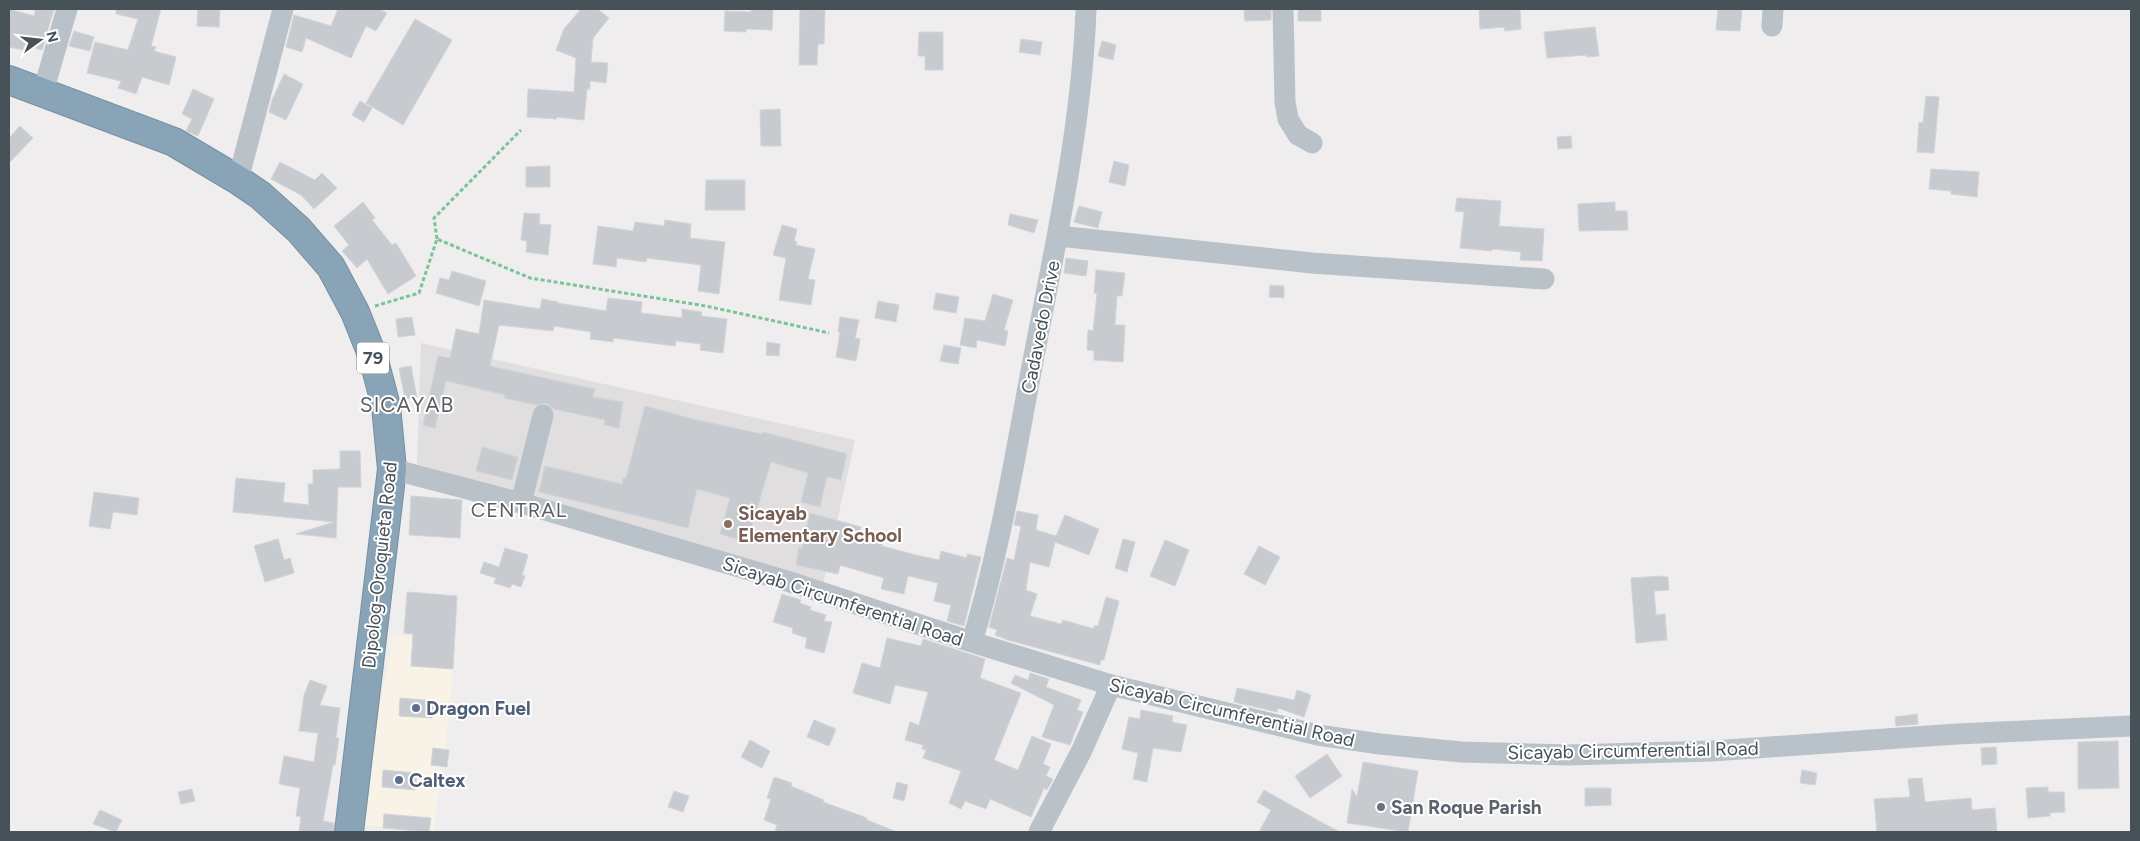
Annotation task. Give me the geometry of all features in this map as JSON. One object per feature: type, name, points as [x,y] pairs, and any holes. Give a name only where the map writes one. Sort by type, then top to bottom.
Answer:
[{"type":"highway","name":"Dipolog-Oroquieta Road","points":[[9,80],[174,142],[238,180],[260,195],[299,230],[331,267],[356,312],[373,357],[386,406],[392,469],[349,832]]},
{"type":"street","points":[[43,92],[67,9]]},
{"type":"street","points":[[238,180],[283,9]]},
{"type":"street","name":"Cadavedo Drive","points":[[972,642],[993,569],[1005,518],[1058,236],[1084,44],[1086,9]]},
{"type":"street","points":[[1283,9],[1285,102],[1288,119],[1298,135],[1312,143]]},
{"type":"street","points":[[1058,236],[1312,263],[1544,279]]},
{"type":"street","points":[[521,503],[543,415]]},
{"type":"street","name":"Sicayab Circumferential Road","points":[[392,469],[521,503],[787,581],[972,642],[1112,685],[1318,735],[1380,744],[1461,752],[1568,755],[1712,751],[1956,734],[2131,726]]},
{"type":"street","points":[[1039,832],[1081,752],[1112,685]]},
{"type":"path","points":[[356,312],[418,293],[438,239],[434,218],[521,130]]},
{"type":"path","points":[[438,239],[530,278],[706,306],[829,333]]},
{"type":"shaded area","name":"Sicayab Elementary School","points":[[421,343],[855,440],[823,585],[417,464]]},
{"type":"shaded area","points":[[393,635],[456,639],[447,731],[433,832],[365,825],[374,740]]},
{"type":"building","points":[[9,9],[34,16],[36,9],[54,9],[42,50],[24,45],[23,50],[9,47]]},
{"type":"building","points":[[116,9],[161,9],[151,46],[156,47],[154,51],[176,57],[169,85],[142,77],[136,94],[118,88],[121,81],[87,73],[95,42],[128,50],[138,19],[116,14]]},
{"type":"building","points":[[198,9],[220,9],[219,27],[197,26]]},
{"type":"building","points":[[338,9],[379,9],[387,13],[376,31],[366,26],[351,58],[306,38],[302,52],[286,47],[294,15],[331,26]]},
{"type":"building","points":[[581,9],[597,9],[609,18],[593,38],[591,62],[608,63],[606,83],[590,81],[590,89],[587,89],[584,120],[557,117],[556,119],[527,117],[528,89],[574,92],[576,58],[556,50],[564,29]]},
{"type":"building","points":[[751,9],[773,9],[772,30],[746,29],[746,32],[724,31],[725,11],[751,12]]},
{"type":"building","points":[[800,9],[825,10],[824,44],[818,44],[817,65],[799,65]]},
{"type":"building","points":[[1244,9],[1271,9],[1271,20],[1245,21]]},
{"type":"building","points":[[1298,9],[1321,9],[1321,21],[1298,21]]},
{"type":"building","points":[[1479,9],[1520,9],[1521,29],[1505,31],[1504,27],[1480,29]]},
{"type":"building","points":[[1718,9],[1742,9],[1740,31],[1716,30]]},
{"type":"building","points":[[415,19],[452,40],[403,125],[366,103]]},
{"type":"building","points":[[1595,27],[1599,56],[1547,58],[1544,32]]},
{"type":"building","points":[[74,31],[94,37],[90,51],[69,46]]},
{"type":"building","points":[[919,32],[943,32],[943,70],[925,70],[925,56],[918,56]]},
{"type":"building","points":[[1021,39],[1042,42],[1040,55],[1019,52]]},
{"type":"building","points":[[1102,41],[1116,45],[1113,60],[1098,56]]},
{"type":"building","points":[[284,74],[303,84],[286,120],[269,112],[272,100]]},
{"type":"building","points":[[193,89],[214,99],[198,136],[186,131],[192,119],[182,114]]},
{"type":"building","points":[[1926,96],[1939,97],[1934,153],[1917,152],[1919,122],[1923,123]]},
{"type":"building","points":[[360,101],[372,108],[364,122],[352,115]]},
{"type":"building","points":[[780,109],[781,146],[761,146],[760,110]]},
{"type":"building","points":[[20,126],[33,138],[9,163],[9,138]]},
{"type":"building","points":[[1571,136],[1572,148],[1558,149],[1557,137]]},
{"type":"building","points":[[1114,161],[1129,165],[1125,186],[1109,182]]},
{"type":"building","points":[[280,162],[315,180],[322,173],[337,188],[314,209],[301,195],[271,179]]},
{"type":"building","points":[[550,166],[550,187],[526,187],[526,167]]},
{"type":"building","points":[[1931,169],[1979,172],[1977,197],[1951,194],[1951,191],[1929,189]]},
{"type":"building","points":[[706,180],[745,180],[745,210],[705,210]]},
{"type":"building","points":[[1457,198],[1501,201],[1499,226],[1544,229],[1542,261],[1520,260],[1521,252],[1460,248],[1464,212],[1455,211]]},
{"type":"building","points":[[363,202],[375,218],[372,220],[392,245],[396,243],[416,276],[388,294],[367,259],[357,268],[342,251],[349,245],[334,226]]},
{"type":"building","points":[[1615,202],[1615,211],[1627,211],[1628,230],[1579,231],[1578,204]]},
{"type":"building","points":[[1079,206],[1102,212],[1098,228],[1074,222]]},
{"type":"building","points":[[524,213],[540,214],[539,224],[551,225],[548,255],[526,252],[527,241],[521,240]]},
{"type":"building","points":[[1010,214],[1038,220],[1034,233],[1008,225]]},
{"type":"building","points":[[665,220],[691,224],[690,238],[725,242],[719,294],[698,291],[701,265],[647,258],[646,262],[617,258],[616,267],[593,264],[598,226],[633,231],[635,222],[664,226]]},
{"type":"building","points":[[782,225],[797,229],[794,241],[797,242],[796,245],[815,249],[808,279],[815,280],[811,305],[779,300],[786,258],[773,255]]},
{"type":"building","points":[[1066,258],[1088,261],[1086,276],[1064,273]]},
{"type":"building","points":[[1096,270],[1125,273],[1122,296],[1117,296],[1115,325],[1125,325],[1123,362],[1094,360],[1094,351],[1087,350],[1088,330],[1093,331],[1097,294],[1094,293]]},
{"type":"building","points":[[452,271],[486,281],[479,306],[436,293],[440,278],[449,280]]},
{"type":"building","points":[[1270,285],[1284,286],[1284,298],[1269,297]]},
{"type":"building","points":[[936,293],[959,297],[956,313],[933,309]]},
{"type":"building","points":[[993,294],[1013,300],[1004,330],[1008,331],[1005,346],[977,340],[976,348],[960,345],[965,318],[985,321]]},
{"type":"building","points":[[608,298],[642,302],[641,313],[682,318],[682,309],[702,312],[701,316],[727,319],[723,353],[700,350],[701,344],[676,341],[675,346],[613,338],[613,342],[590,339],[591,332],[554,326],[553,331],[499,325],[490,366],[595,389],[593,397],[623,402],[619,428],[604,425],[605,420],[554,409],[546,403],[536,405],[504,398],[505,395],[446,381],[435,428],[423,425],[438,356],[450,358],[456,329],[479,334],[484,300],[540,309],[542,299],[606,311]]},
{"type":"building","points":[[878,301],[899,305],[896,322],[875,318]]},
{"type":"building","points":[[412,317],[415,335],[398,337],[396,319]]},
{"type":"building","points":[[840,317],[859,320],[855,338],[860,339],[856,361],[836,357]]},
{"type":"building","points":[[767,342],[780,344],[779,356],[766,355]]},
{"type":"building","points":[[944,345],[961,348],[958,364],[940,361]]},
{"type":"building","points":[[411,366],[417,397],[405,399],[399,368]]},
{"type":"building","points":[[645,406],[693,419],[762,434],[763,432],[847,454],[841,480],[827,477],[820,507],[801,502],[808,473],[771,462],[747,542],[720,534],[730,498],[697,489],[688,528],[539,492],[545,466],[622,484],[623,478],[626,478]]},
{"type":"building","points":[[482,447],[518,457],[512,480],[476,471]]},
{"type":"building","points":[[340,451],[360,451],[361,487],[338,487],[336,538],[296,534],[334,522],[233,512],[236,478],[285,483],[283,502],[309,505],[308,484],[313,484],[313,470],[340,469]]},
{"type":"building","points":[[94,492],[139,498],[137,515],[113,512],[110,529],[89,526]]},
{"type":"building","points":[[411,496],[462,500],[460,538],[409,535]]},
{"type":"building","points":[[1017,511],[1038,515],[1036,530],[1056,536],[1065,515],[1099,529],[1089,555],[1055,542],[1049,567],[1030,562],[1026,590],[1037,594],[1030,616],[1061,624],[1063,620],[1094,629],[1094,626],[1098,626],[1106,597],[1119,601],[1104,660],[1101,660],[1100,665],[1008,640],[995,635],[997,630],[989,627],[1007,558],[1014,560],[1021,526],[1014,525]]},
{"type":"building","points":[[810,513],[861,527],[859,533],[883,540],[882,546],[920,556],[939,560],[941,551],[967,558],[967,554],[981,557],[964,626],[947,621],[951,605],[934,601],[938,583],[908,576],[904,594],[881,589],[884,578],[840,565],[838,574],[796,565],[799,547],[802,548]]},
{"type":"building","points":[[278,539],[284,560],[290,558],[294,573],[265,582],[254,546]]},
{"type":"building","points":[[1123,539],[1135,542],[1127,572],[1115,568]]},
{"type":"building","points":[[1165,540],[1189,550],[1175,586],[1150,576]]},
{"type":"building","points":[[1259,546],[1280,557],[1265,585],[1244,574]]},
{"type":"building","points":[[505,548],[528,555],[522,575],[525,576],[521,587],[512,584],[510,588],[494,583],[496,578],[480,573],[484,562],[499,567]]},
{"type":"building","points":[[1668,577],[1669,590],[1654,591],[1656,615],[1665,614],[1667,640],[1636,643],[1631,578]]},
{"type":"building","points":[[407,592],[457,596],[453,669],[411,666],[413,634],[404,633]]},
{"type":"building","points":[[782,594],[801,600],[800,603],[811,607],[810,610],[826,615],[824,621],[832,622],[824,653],[805,648],[807,638],[792,633],[793,628],[773,622]]},
{"type":"building","points":[[887,638],[921,646],[923,639],[985,659],[980,678],[1021,693],[994,760],[1018,770],[1032,736],[1051,744],[1043,764],[1050,767],[1046,776],[1053,779],[1047,790],[1044,788],[1031,817],[990,799],[986,809],[965,801],[961,809],[949,803],[961,771],[923,758],[926,750],[922,749],[923,745],[905,740],[910,722],[919,725],[928,692],[895,685],[890,704],[853,693],[862,663],[880,668]]},
{"type":"building","points":[[1030,673],[1049,679],[1046,687],[1081,700],[1077,710],[1083,712],[1070,745],[1042,737],[1054,705],[1011,683],[1015,675],[1028,680]]},
{"type":"building","points":[[310,680],[327,686],[320,705],[340,708],[336,738],[339,738],[335,765],[333,765],[323,821],[334,823],[334,832],[299,832],[301,817],[296,816],[300,788],[279,784],[284,756],[314,762],[318,733],[299,731],[304,695]]},
{"type":"building","points":[[1237,688],[1294,700],[1297,690],[1311,695],[1304,717],[1278,708],[1277,712],[1234,702]]},
{"type":"building","name":"Dragon Fuel","points":[[400,698],[434,701],[432,718],[399,716]]},
{"type":"building","points":[[1141,710],[1173,716],[1172,722],[1187,725],[1181,752],[1153,748],[1147,782],[1133,779],[1138,753],[1122,749],[1129,717],[1140,719]]},
{"type":"building","points":[[1917,714],[1918,724],[1896,726],[1895,717]]},
{"type":"building","points":[[814,720],[836,729],[829,746],[807,737]]},
{"type":"building","points":[[750,740],[770,751],[762,768],[741,757]]},
{"type":"building","points":[[2118,741],[2119,788],[2078,789],[2078,742]]},
{"type":"building","points":[[1996,747],[1997,764],[1982,765],[1981,748]]},
{"type":"building","points":[[433,748],[449,750],[447,767],[431,765]]},
{"type":"building","points":[[1327,754],[1342,776],[1310,798],[1295,776]]},
{"type":"building","name":"San Roque Parish","points":[[1363,762],[1418,771],[1408,832],[1347,823],[1352,789],[1357,797]]},
{"type":"building","name":"Caltex","points":[[383,770],[417,773],[415,790],[382,787]]},
{"type":"building","points":[[1802,770],[1817,773],[1815,785],[1800,783]]},
{"type":"building","points":[[774,777],[792,783],[791,786],[824,800],[823,802],[867,818],[867,820],[897,832],[775,832],[777,825],[764,820],[771,799],[767,798]]},
{"type":"building","points":[[1922,778],[1925,802],[1971,798],[1972,810],[1995,808],[1997,832],[1877,832],[1874,799],[1910,797],[1908,779]]},
{"type":"building","points":[[897,782],[908,785],[904,801],[893,798]]},
{"type":"building","points":[[2048,787],[2048,792],[2064,792],[2065,812],[2050,813],[2050,816],[2028,818],[2026,788]]},
{"type":"building","points":[[1585,788],[1611,788],[1611,805],[1585,806]]},
{"type":"building","points":[[192,789],[195,801],[181,804],[178,792]]},
{"type":"building","points":[[1264,790],[1340,832],[1259,832],[1271,810],[1257,802]]},
{"type":"building","points":[[674,791],[689,796],[683,812],[668,807]]},
{"type":"building","points":[[100,810],[122,820],[116,832],[93,824]]},
{"type":"building","points":[[384,814],[431,818],[429,832],[383,828]]},
{"type":"place","name":"Sicayab Elementary School","points":[[728,524]]},
{"type":"place","name":"Dragon Fuel","points":[[416,708]]},
{"type":"place","name":"Caltex","points":[[399,780]]},
{"type":"place","name":"San Roque Parish","points":[[1381,807]]},
{"type":"district","name":"SICAYAB","points":[[407,405]]},
{"type":"district","name":"CENTRAL","points":[[519,510]]}]
